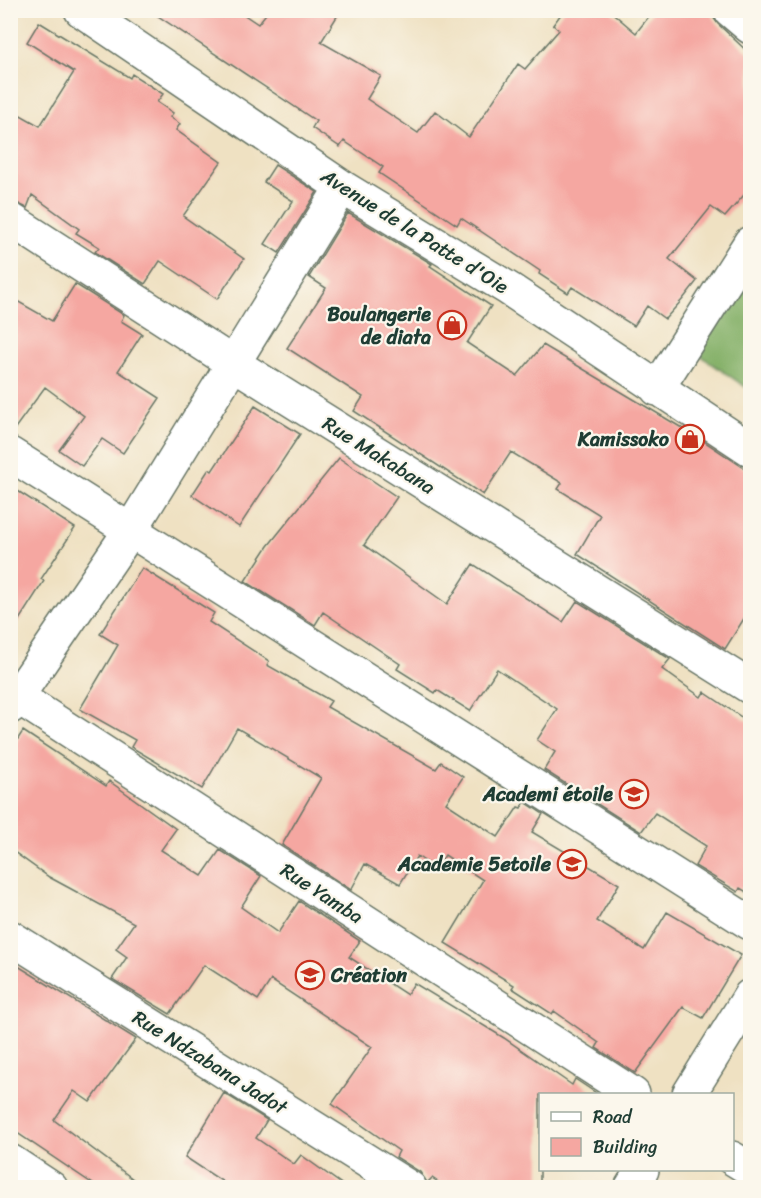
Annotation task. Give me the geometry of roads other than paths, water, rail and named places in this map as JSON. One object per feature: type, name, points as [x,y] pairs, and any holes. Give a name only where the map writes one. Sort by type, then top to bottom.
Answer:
[{"type":"street","name":"Avenue de la Patte d'Oie","points":[[81,10],[342,187],[509,289],[657,389],[750,448]]},
{"type":"street","points":[[730,10],[750,27]]},
{"type":"street","points":[[13,698],[130,531],[231,362],[342,187]]},
{"type":"street","name":"Rue Makabana","points":[[10,219],[231,362],[750,687]]},
{"type":"street","points":[[657,389],[750,243]]},
{"type":"street","points":[[10,454],[750,923]]},
{"type":"street","name":"Rue Yamba","points":[[13,698],[630,1093]]},
{"type":"street","name":"Rue Ndzabana Jadot","points":[[10,937],[410,1188]]},
{"type":"street","points":[[689,1093],[750,996]]},
{"type":"street","points":[[734,1159],[750,1169]]},
{"type":"street","points":[[10,1161],[51,1188]]},
{"type":"street","points":[[631,1188],[641,1171]]},
{"type":"place","name":"Boulangerie de diata","points":[[452,325]]},
{"type":"place","name":"Kamissoko","points":[[690,439]]},
{"type":"place","name":"Academi étoile","points":[[634,794]]},
{"type":"place","name":"Academie 5etoile","points":[[572,864]]},
{"type":"place","name":"Création","points":[[310,975]]}]
